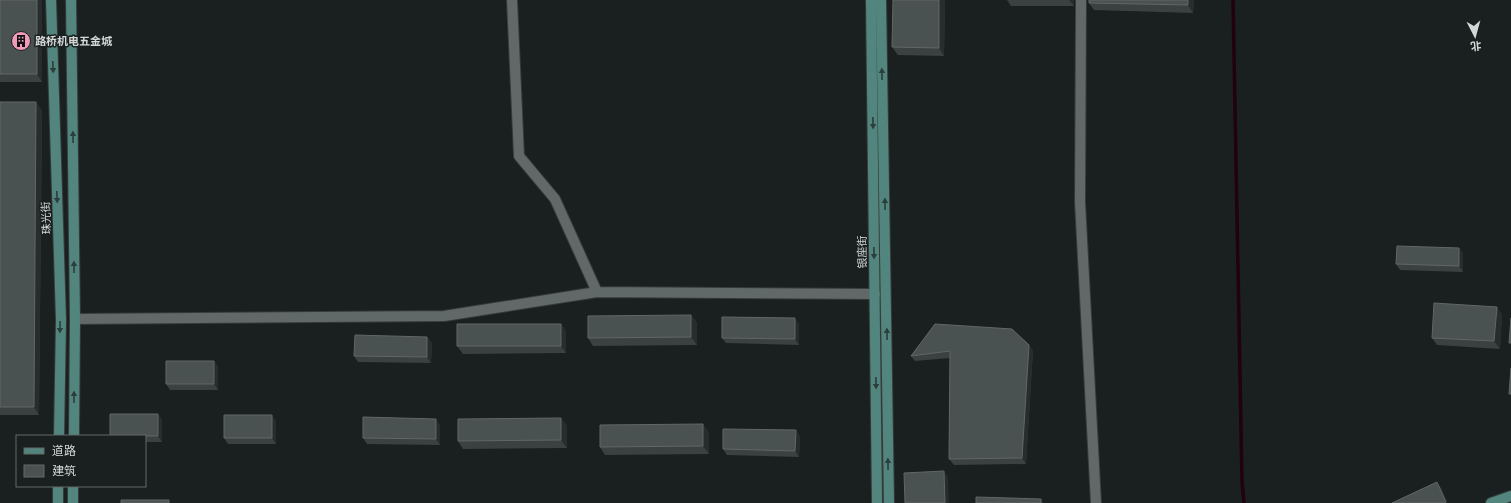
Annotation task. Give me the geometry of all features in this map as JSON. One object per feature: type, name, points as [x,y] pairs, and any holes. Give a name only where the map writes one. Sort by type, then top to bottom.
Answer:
[{"type":"main road","name":"珠光街","points":[[51,0],[61,320],[59,435]]},
{"type":"main road","points":[[71,0],[75,319],[74,435]]},
{"type":"main road","name":"银座街","points":[[871,0],[877,503]]},
{"type":"main road","points":[[881,0],[889,503]]},
{"type":"main road","points":[[58,487],[58,503]]},
{"type":"main road","points":[[73,503],[74,487]]},
{"type":"main road","points":[[1491,503],[1511,496]]},
{"type":"street","points":[[512,0],[519,156],[555,200],[598,292]]},
{"type":"street","points":[[1081,0],[1080,202],[1096,503]]},
{"type":"street","points":[[75,319],[444,316],[598,292],[875,294]]},
{"type":"building","name":"路桥机电五金城","points":[[0,0],[37,0],[37,74],[0,74]]},
{"type":"building","points":[[893,0],[939,0],[939,48],[892,47]]},
{"type":"building","points":[[1089,0],[1188,0],[1188,5],[1089,3]]},
{"type":"building","points":[[0,102],[36,102],[34,407],[0,407]]},
{"type":"building","points":[[1397,246],[1459,248],[1459,266],[1396,264]]},
{"type":"building","points":[[1434,303],[1497,307],[1494,341],[1432,338]]},
{"type":"building","points":[[691,315],[691,337],[588,338],[588,316]]},
{"type":"building","points":[[722,317],[795,318],[795,339],[722,338]]},
{"type":"building","points":[[1511,318],[1511,343],[1509,343]]},
{"type":"building","points":[[457,324],[561,324],[561,346],[457,346]]},
{"type":"building","points":[[935,324],[1012,329],[1029,345],[1022,458],[949,459],[950,351],[911,356]]},
{"type":"building","points":[[355,335],[427,337],[427,357],[354,356]]},
{"type":"building","points":[[166,361],[214,361],[214,384],[166,384]]},
{"type":"building","points":[[1511,368],[1511,394],[1509,394]]},
{"type":"building","points":[[110,414],[158,414],[158,436],[110,435]]},
{"type":"building","points":[[224,415],[272,415],[272,438],[224,438]]},
{"type":"building","points":[[363,417],[436,419],[436,439],[363,438]]},
{"type":"building","points":[[561,418],[561,440],[458,441],[458,419]]},
{"type":"building","points":[[703,424],[703,446],[600,447],[600,425]]},
{"type":"building","points":[[723,429],[796,430],[795,451],[723,449]]},
{"type":"building","points":[[944,471],[945,503],[905,503],[904,473]]},
{"type":"building","points":[[1437,482],[1446,502],[1444,503],[1392,503]]},
{"type":"building","points":[[976,497],[1041,499],[1041,503],[976,503]]},
{"type":"building","points":[[121,500],[169,500],[169,503],[121,503]]},
{"type":"waterway","points":[[1233,0],[1242,482],[1244,503]]},
{"type":"place","name":"路桥机电五金城","points":[[21,41]]}]
